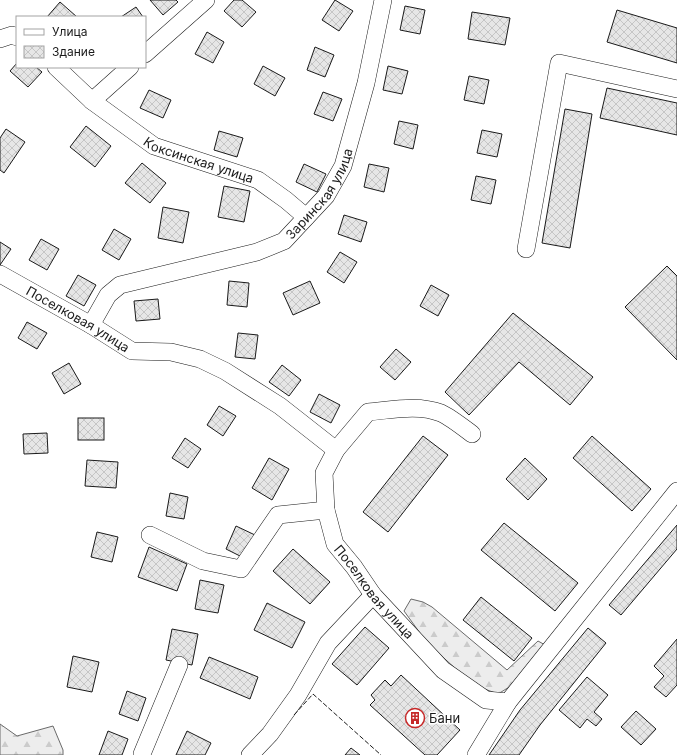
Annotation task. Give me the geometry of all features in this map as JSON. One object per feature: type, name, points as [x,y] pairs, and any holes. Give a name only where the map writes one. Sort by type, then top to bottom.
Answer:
[{"type":"street","points":[[146,53],[206,0]]},
{"type":"street","name":"Заринская улица","points":[[91,325],[108,295],[120,286],[257,252],[284,241],[326,196],[344,166],[366,83],[383,0]]},
{"type":"street","points":[[0,38],[12,35],[16,37]]},
{"type":"street","points":[[526,250],[559,63],[677,89]]},
{"type":"street","name":"Коксинская улица","points":[[57,68],[92,101],[154,146],[258,180],[286,200],[306,217]]},
{"type":"street","points":[[92,101],[129,68]]},
{"type":"street","name":"Поселковая улица","points":[[0,274],[91,325],[132,351],[171,352],[200,359],[225,371],[280,406],[336,450],[324,473],[326,510],[335,544],[354,567],[373,595],[443,670],[486,700],[508,702]]},
{"type":"street","points":[[336,450],[368,412],[408,408],[428,409],[443,414],[472,434]]},
{"type":"street","points":[[476,755],[508,702],[677,491]]},
{"type":"street","points":[[150,535],[202,561],[241,569],[278,515],[326,510]]},
{"type":"street","points":[[250,755],[270,734],[298,695],[328,643],[373,595]]},
{"type":"street","points":[[142,755],[179,665]]},
{"type":"green space","points":[[411,599],[423,602],[432,607],[507,670],[538,641],[547,646],[522,679],[498,694],[482,688],[464,676],[428,644],[404,611]]},
{"type":"green space","points":[[0,724],[17,736],[53,726],[63,750],[63,755],[0,755]]},
{"type":"building","points":[[150,0],[176,0],[178,2],[163,15]]},
{"type":"building","points":[[234,0],[242,0],[256,12],[242,27],[224,11]]},
{"type":"building","points":[[335,0],[353,11],[339,31],[322,20]]},
{"type":"building","points":[[60,2],[76,16],[48,16]]},
{"type":"building","points":[[405,6],[425,10],[420,34],[400,30]]},
{"type":"building","points":[[136,7],[142,16],[122,16]]},
{"type":"building","points":[[617,10],[677,28],[677,63],[607,42]]},
{"type":"building","points":[[472,12],[510,18],[505,45],[468,39]]},
{"type":"building","points":[[207,32],[224,42],[213,63],[195,54]]},
{"type":"building","points":[[315,47],[334,55],[325,77],[307,70]]},
{"type":"building","points":[[16,64],[16,68],[37,68],[42,72],[28,87],[10,71]]},
{"type":"building","points":[[263,66],[285,78],[275,96],[254,84]]},
{"type":"building","points":[[388,66],[408,71],[402,94],[383,90]]},
{"type":"building","points":[[469,76],[489,80],[484,104],[464,100]]},
{"type":"building","points":[[607,88],[677,103],[677,135],[600,118]]},
{"type":"building","points":[[149,90],[171,100],[163,118],[140,108]]},
{"type":"building","points":[[323,92],[342,99],[333,121],[314,114]]},
{"type":"building","points":[[565,109],[592,114],[570,248],[542,243]]},
{"type":"building","points":[[399,121],[418,125],[413,149],[394,144]]},
{"type":"building","points":[[86,126],[111,146],[95,167],[70,147]]},
{"type":"building","points":[[6,129],[25,142],[4,173],[0,170],[0,138]]},
{"type":"building","points":[[482,130],[502,134],[497,157],[477,153]]},
{"type":"building","points":[[219,131],[243,138],[237,157],[214,150]]},
{"type":"building","points":[[142,163],[166,183],[150,203],[125,183]]},
{"type":"building","points":[[304,164],[326,174],[317,192],[296,182]]},
{"type":"building","points":[[369,164],[389,168],[384,192],[364,187]]},
{"type":"building","points":[[476,176],[496,180],[491,204],[471,200]]},
{"type":"building","points":[[224,186],[250,191],[244,222],[218,217]]},
{"type":"building","points":[[163,207],[189,212],[183,243],[158,238]]},
{"type":"building","points":[[344,215],[367,222],[361,242],[338,234]]},
{"type":"building","points":[[114,229],[131,239],[119,260],[102,250]]},
{"type":"building","points":[[41,239],[59,249],[47,270],[29,260]]},
{"type":"building","points":[[0,242],[11,249],[0,265]]},
{"type":"building","points":[[340,252],[357,262],[344,283],[327,272]]},
{"type":"building","points":[[667,266],[677,276],[677,360],[625,307]]},
{"type":"building","points":[[78,275],[96,285],[84,306],[66,296]]},
{"type":"building","points":[[229,281],[249,283],[247,307],[227,305]]},
{"type":"building","points":[[310,281],[320,303],[293,315],[283,293]]},
{"type":"building","points":[[431,285],[449,295],[438,316],[420,306]]},
{"type":"building","points":[[158,299],[160,319],[136,321],[134,301]]},
{"type":"building","points":[[513,313],[593,377],[570,405],[519,362],[469,415],[445,392]]},
{"type":"building","points":[[27,322],[47,333],[37,349],[18,338]]},
{"type":"building","points":[[238,333],[258,335],[255,359],[235,357]]},
{"type":"building","points":[[396,349],[411,362],[395,380],[380,367]]},
{"type":"building","points":[[69,363],[81,384],[64,394],[52,373]]},
{"type":"building","points":[[282,365],[301,380],[289,396],[269,382]]},
{"type":"building","points":[[319,394],[340,405],[331,423],[310,412]]},
{"type":"building","points":[[219,406],[236,416],[223,436],[207,425]]},
{"type":"building","points":[[78,418],[104,418],[104,440],[78,440]]},
{"type":"building","points":[[47,433],[48,453],[24,454],[23,434]]},
{"type":"building","points":[[423,436],[448,455],[388,532],[363,512]]},
{"type":"building","points":[[592,436],[651,489],[632,511],[573,458]]},
{"type":"building","points":[[185,438],[201,449],[188,468],[172,458]]},
{"type":"building","points":[[269,458],[289,469],[272,500],[252,488]]},
{"type":"building","points":[[525,458],[547,479],[528,500],[506,479]]},
{"type":"building","points":[[87,460],[118,462],[116,488],[85,486]]},
{"type":"building","points":[[170,493],[188,497],[184,519],[166,516]]},
{"type":"building","points":[[504,523],[578,583],[555,611],[481,550]]},
{"type":"building","points":[[677,525],[677,549],[621,615],[609,605]]},
{"type":"building","points":[[236,526],[255,535],[244,558],[226,549]]},
{"type":"building","points":[[97,532],[118,537],[112,562],[91,557]]},
{"type":"building","points":[[149,547],[187,564],[177,591],[138,577]]},
{"type":"building","points":[[293,549],[330,582],[310,604],[273,571]]},
{"type":"building","points":[[200,580],[224,585],[218,613],[195,609]]},
{"type":"building","points":[[481,597],[532,638],[514,661],[463,620]]},
{"type":"building","points":[[267,603],[305,622],[292,648],[254,630]]},
{"type":"building","points":[[365,627],[389,648],[357,685],[332,664]]},
{"type":"building","points":[[588,628],[606,643],[540,725],[519,755],[489,755],[520,710]]},
{"type":"building","points":[[172,629],[198,634],[192,665],[166,660]]},
{"type":"building","points":[[677,639],[677,685],[666,697],[654,687],[664,676],[654,666]]},
{"type":"building","points":[[73,656],[99,662],[92,692],[67,687]]},
{"type":"building","points":[[209,657],[258,677],[250,699],[200,678]]},
{"type":"building","name":"Бани","points":[[401,675],[460,730],[437,755],[425,755],[370,705],[375,700],[371,695],[385,680],[391,686]]},
{"type":"building","points":[[587,677],[608,695],[594,712],[602,719],[596,726],[587,719],[580,728],[559,710]]},
{"type":"building","points":[[127,691],[146,698],[138,721],[119,714]]},
{"type":"building","points":[[636,711],[656,729],[641,745],[621,727]]},
{"type":"building","points":[[108,731],[128,739],[122,755],[99,755]]},
{"type":"building","points":[[187,731],[211,743],[205,755],[176,755]]},
{"type":"building","points":[[351,748],[360,755],[345,755]]},
{"type":"fence","points":[[294,715],[313,694],[381,755]]},
{"type":"place","name":"Бани","points":[[415,718]]}]
